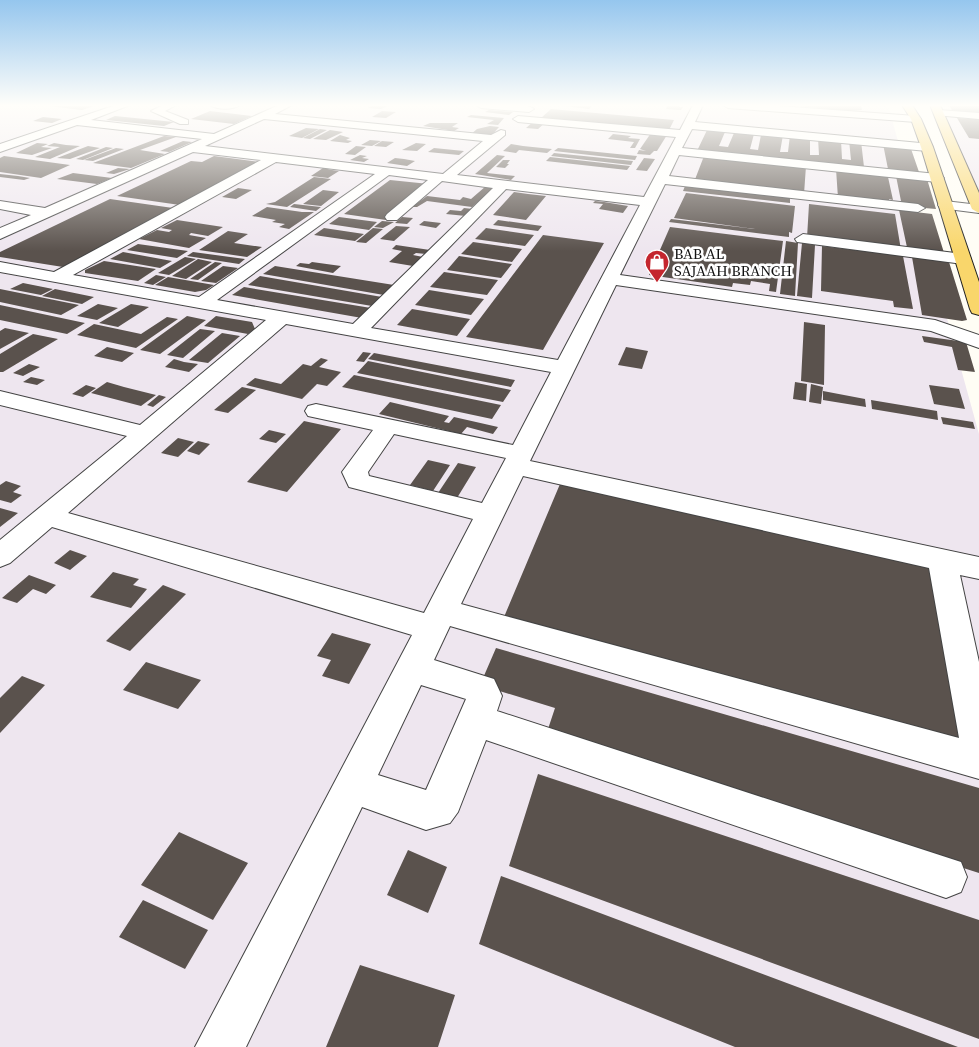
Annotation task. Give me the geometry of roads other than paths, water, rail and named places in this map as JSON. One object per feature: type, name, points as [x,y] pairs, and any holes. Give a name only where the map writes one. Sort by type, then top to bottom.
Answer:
[{"type":"main road","points":[[929,154],[979,309]]},
{"type":"main road","points":[[956,154],[979,209]]},
{"type":"street","points":[[0,234],[178,154]]},
{"type":"street","points":[[240,154],[503,185],[815,198],[947,210],[979,216]]},
{"type":"street","points":[[392,217],[474,154]]},
{"type":"street","points":[[220,1047],[673,154]]},
{"type":"street","points":[[774,154],[817,166],[936,178]]},
{"type":"street","points":[[875,154],[878,166]]},
{"type":"street","points":[[57,277],[274,158]]},
{"type":"street","points":[[815,198],[817,166]]},
{"type":"street","points":[[202,303],[387,171]]},
{"type":"street","points":[[357,331],[503,185]]},
{"type":"street","points":[[815,198],[918,208]]},
{"type":"street","points":[[0,206],[48,213]]},
{"type":"street","points":[[947,210],[979,209]]},
{"type":"street","points":[[803,239],[963,259]]},
{"type":"street","points":[[0,267],[565,368]]},
{"type":"street","points":[[610,279],[935,326],[979,342]]},
{"type":"street","points":[[0,556],[282,317]]},
{"type":"street","points":[[935,326],[962,324],[979,319]]},
{"type":"street","points":[[0,398],[145,433]]},
{"type":"street","points":[[316,411],[388,426],[518,460],[979,568]]},
{"type":"street","points":[[388,426],[355,472],[358,481],[490,514]]},
{"type":"street","points":[[47,516],[979,761]]},
{"type":"street","points":[[942,560],[979,746]]},
{"type":"street","points":[[353,785],[426,810],[436,808],[444,798],[485,699],[482,690],[412,668]]},
{"type":"street","points":[[477,722],[946,877]]},
{"type":"place","name":"BAB AL SAJAAH BRANCH","points":[[657,283]]}]
